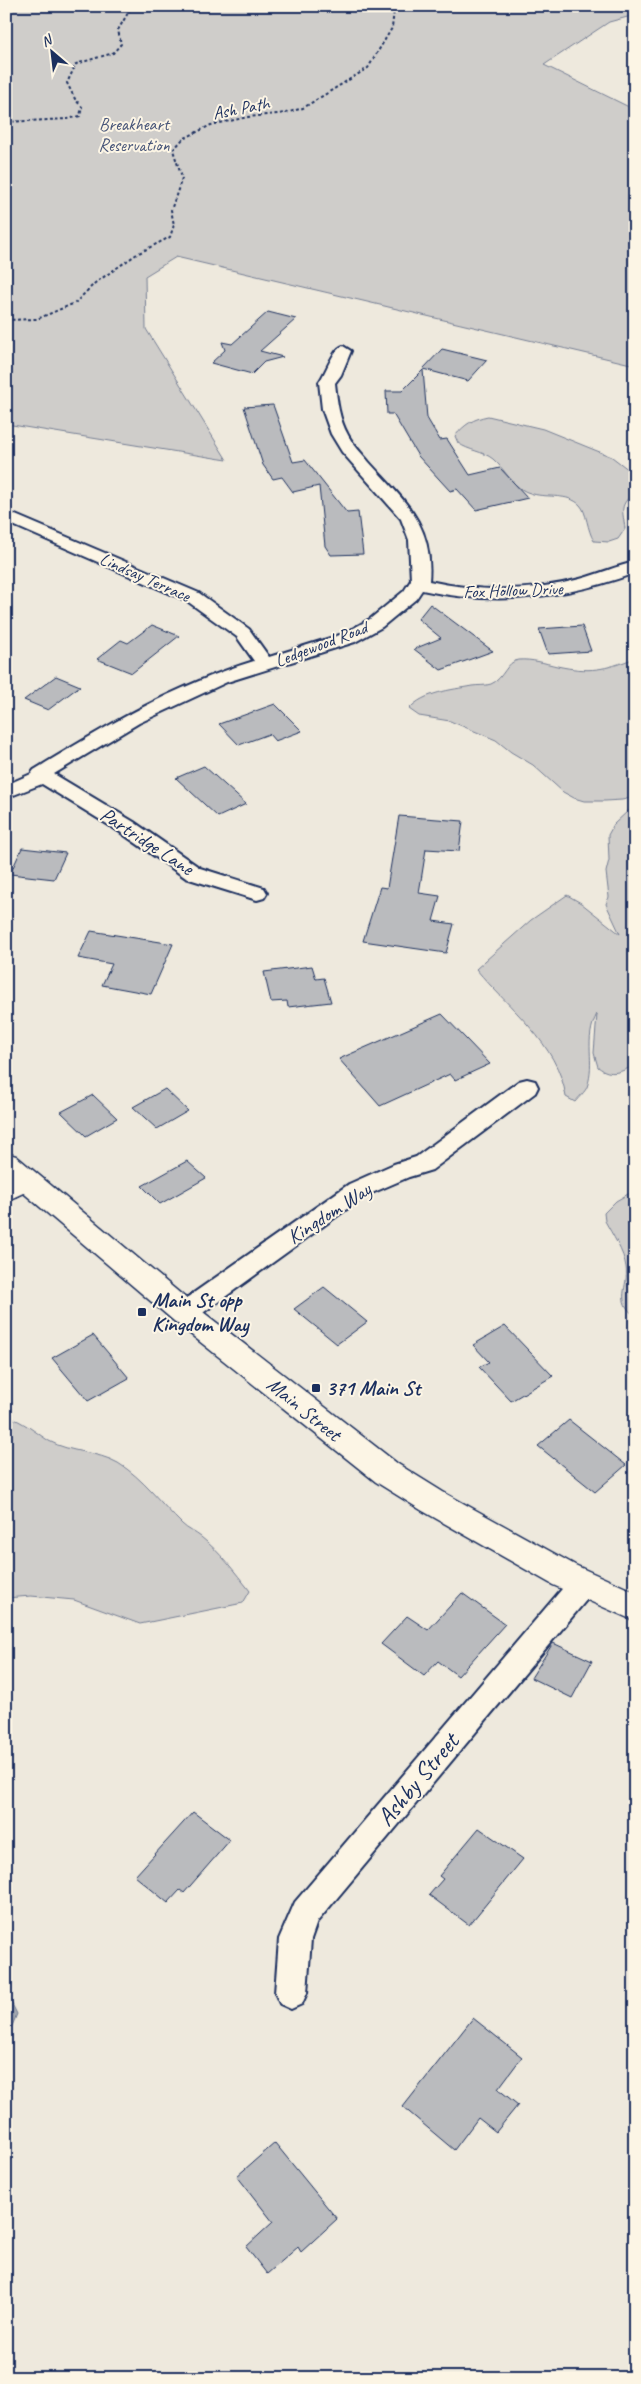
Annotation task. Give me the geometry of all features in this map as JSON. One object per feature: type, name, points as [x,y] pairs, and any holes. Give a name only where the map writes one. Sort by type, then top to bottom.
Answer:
[{"type":"main road","name":"Main Street","points":[[13,1178],[331,1431],[387,1473],[480,1529],[582,1584],[635,1607]]},
{"type":"street","points":[[343,351],[332,376],[327,382],[330,409],[339,434],[348,448],[409,518],[418,540],[422,567],[420,581],[417,584]]},
{"type":"street","name":"Lindsay Terrace","points":[[6,516],[192,597],[243,633],[266,664]]},
{"type":"street","name":"Fox Hollow Drive","points":[[417,584],[448,592],[517,594],[546,592],[601,580],[635,566]]},
{"type":"street","name":"Ledgewood Road","points":[[6,792],[43,776],[40,774],[146,712],[220,678],[349,638],[376,623],[410,595],[417,584]]},
{"type":"street","name":"Partridge Lane","points":[[43,776],[127,827],[193,872],[257,893]]},
{"type":"street","name":"Kingdom Way","points":[[184,1313],[357,1190],[402,1170],[424,1164],[527,1087]]},
{"type":"street","name":"Ashby Street","points":[[291,1993],[295,1939],[306,1912],[582,1584]]},
{"type":"path","points":[[6,122],[68,119],[80,116],[82,107],[66,83],[76,64],[113,53],[121,44],[118,30],[132,6]]},
{"type":"path","name":"Ash Path","points":[[6,320],[36,319],[75,303],[95,283],[137,254],[170,237],[174,225],[171,210],[182,178],[173,150],[183,139],[211,125],[248,117],[286,113],[303,108],[352,78],[368,68],[392,28],[394,10],[398,6]]},
{"type":"green space","name":"Breakheart Reservation","points":[[6,6],[635,6],[635,15],[609,22],[544,65],[635,110],[635,365],[176,257],[145,276],[146,329],[227,460],[6,424]]},
{"type":"green space","points":[[488,416],[543,429],[612,457],[629,470],[635,479],[635,492],[624,505],[625,529],[618,539],[609,542],[594,541],[582,508],[575,501],[564,497],[526,492],[515,484],[493,459],[458,443],[455,436],[462,428],[474,420]]},
{"type":"green space","points":[[635,658],[635,797],[622,800],[584,801],[574,798],[563,792],[533,765],[511,752],[496,740],[450,721],[419,716],[409,709],[415,703],[430,695],[491,684],[499,678],[511,663],[519,660],[588,670],[605,668]]},
{"type":"green space","points":[[635,808],[635,1065],[612,1073],[598,1067],[594,1053],[597,1014],[591,1033],[589,1078],[586,1089],[575,1102],[566,1097],[561,1078],[543,1043],[476,969],[531,920],[567,895],[581,903],[620,934],[606,904],[609,897],[606,872],[609,860],[608,835],[614,824],[629,810]]},
{"type":"green space","points":[[635,1190],[635,1316],[625,1305],[625,1261],[605,1221],[604,1213],[616,1201]]},
{"type":"green space","points":[[6,1416],[57,1445],[110,1459],[136,1476],[182,1524],[199,1535],[227,1562],[250,1591],[243,1603],[140,1624],[74,1600],[31,1596],[6,1598]]},
{"type":"shaded area","points":[[6,2000],[12,2004],[17,2014],[12,2026],[6,2030]]},
{"type":"building","points":[[268,312],[296,319],[260,351],[283,357],[264,362],[252,374],[211,363],[225,350],[222,342],[232,344]]},
{"type":"building","points":[[442,349],[487,360],[468,381],[423,369]]},
{"type":"building","points":[[423,370],[427,418],[440,440],[447,439],[470,475],[500,468],[528,498],[476,510],[457,489],[450,491],[418,456],[393,414],[387,414],[386,391],[402,391]]},
{"type":"building","points":[[273,405],[293,462],[305,460],[347,513],[358,512],[363,554],[331,555],[325,546],[319,486],[293,492],[282,477],[273,479],[263,465],[244,407]]},
{"type":"building","points":[[430,604],[493,651],[441,670],[414,649],[441,638],[418,619]]},
{"type":"building","points":[[152,625],[179,636],[132,673],[97,659],[121,640],[128,643]]},
{"type":"building","points":[[582,626],[591,651],[548,654],[539,629]]},
{"type":"building","points":[[56,676],[80,686],[48,710],[24,700]]},
{"type":"building","points":[[275,704],[302,731],[275,741],[269,734],[239,745],[219,724]]},
{"type":"building","points":[[204,766],[246,804],[218,817],[176,778]]},
{"type":"building","points":[[399,816],[463,821],[459,851],[426,849],[419,893],[440,896],[433,921],[454,924],[446,953],[363,941],[380,887],[387,888]]},
{"type":"building","points":[[22,848],[66,853],[54,879],[10,874]]},
{"type":"building","points":[[91,931],[173,944],[151,994],[102,985],[112,964],[78,958]]},
{"type":"building","points":[[312,966],[316,979],[324,978],[331,1002],[288,1007],[287,1001],[271,1002],[264,972]]},
{"type":"building","points":[[442,1014],[490,1064],[455,1080],[450,1074],[380,1106],[339,1059]]},
{"type":"building","points":[[165,1089],[188,1111],[157,1129],[133,1107]]},
{"type":"building","points":[[93,1095],[117,1118],[86,1136],[61,1112]]},
{"type":"building","points":[[187,1161],[206,1178],[160,1204],[142,1186]]},
{"type":"building","points":[[324,1287],[367,1322],[337,1344],[294,1309]]},
{"type":"building","points":[[505,1326],[553,1376],[511,1401],[479,1367],[489,1362],[473,1345]]},
{"type":"building","points":[[93,1335],[129,1378],[88,1401],[52,1358]]},
{"type":"building","points":[[569,1420],[626,1465],[595,1492],[538,1446]]},
{"type":"building","points":[[462,1593],[505,1624],[458,1676],[438,1661],[424,1676],[381,1644],[407,1616],[428,1630]]},
{"type":"building","points":[[553,1643],[592,1661],[572,1698],[531,1678]]},
{"type":"building","points":[[193,1812],[230,1840],[184,1893],[180,1890],[168,1903],[135,1876]]},
{"type":"building","points":[[479,1828],[523,1859],[469,1925],[429,1895],[443,1879],[439,1876]]},
{"type":"building","points":[[473,2018],[522,2057],[498,2089],[518,2105],[496,2132],[478,2118],[454,2150],[403,2107]]},
{"type":"building","points":[[275,2143],[337,2219],[301,2252],[298,2247],[267,2274],[246,2247],[273,2222],[237,2176]]},
{"type":"place","name":"Main St opp Kingdom Way","points":[[142,1312]]},
{"type":"place","name":"371 Main St","points":[[316,1388]]}]
